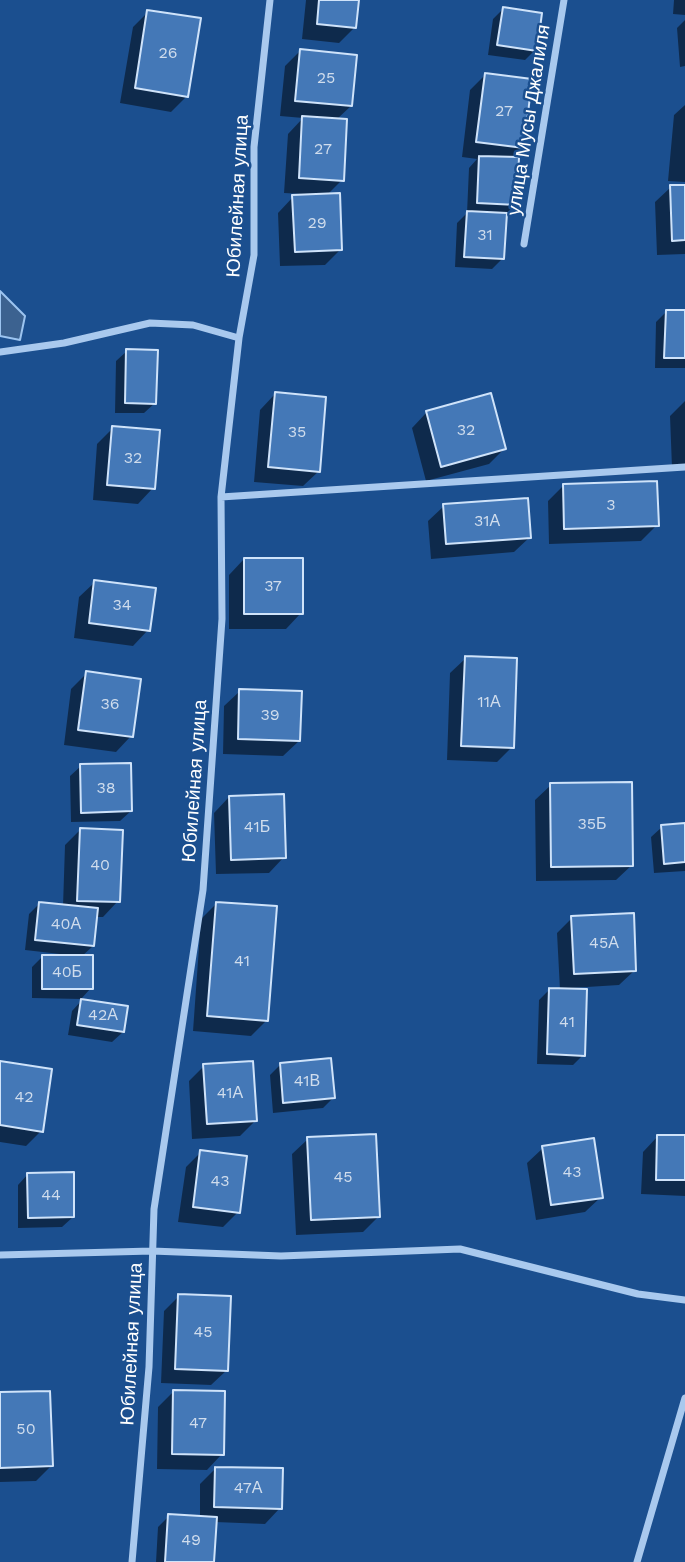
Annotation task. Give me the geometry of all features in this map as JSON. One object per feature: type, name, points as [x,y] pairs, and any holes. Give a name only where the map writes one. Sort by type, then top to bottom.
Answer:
[{"type":"street","name":"Юбилейная улица","points":[[132,1562],[149,1367],[154,1209],[203,890],[222,618],[221,497],[239,338],[254,255],[254,148],[270,0]]},
{"type":"street","name":"улица Мусы Джалиля","points":[[524,244],[564,0]]},
{"type":"street","points":[[0,352],[64,343],[150,323],[193,325],[239,338]]},
{"type":"street","points":[[221,497],[685,467]]},
{"type":"street","points":[[0,1255],[152,1251],[281,1256],[460,1249],[638,1294],[685,1300]]},
{"type":"street","points":[[637,1562],[685,1398]]},
{"type":"water","points":[[0,291],[25,316],[20,340],[0,336]]},
{"type":"building","points":[[319,0],[359,0],[356,28],[317,24]]},
{"type":"building","points":[[503,7],[542,13],[537,51],[497,45]]},
{"type":"building","points":[[147,10],[201,18],[188,97],[135,88]]},
{"type":"building","points":[[300,49],[357,55],[352,106],[295,101]]},
{"type":"building","points":[[485,73],[532,79],[524,148],[476,142]]},
{"type":"building","points":[[302,116],[347,119],[344,181],[299,178]]},
{"type":"building","points":[[479,156],[519,157],[517,205],[477,203]]},
{"type":"building","points":[[670,185],[685,185],[685,240],[672,241]]},
{"type":"building","points":[[340,193],[342,250],[295,252],[292,195]]},
{"type":"building","points":[[467,211],[507,213],[504,259],[464,257]]},
{"type":"building","points":[[666,310],[685,310],[685,358],[664,358]]},
{"type":"building","points":[[126,349],[158,350],[156,404],[125,403]]},
{"type":"building","points":[[275,392],[326,397],[320,472],[268,467]]},
{"type":"building","points":[[491,393],[506,449],[441,467],[426,411]]},
{"type":"building","points":[[112,426],[160,430],[155,489],[107,485]]},
{"type":"building","points":[[657,481],[659,526],[564,529],[563,484]]},
{"type":"building","points":[[528,498],[531,538],[446,544],[443,504]]},
{"type":"building","points":[[244,558],[303,558],[303,614],[244,614]]},
{"type":"building","points":[[94,580],[156,588],[150,631],[89,623]]},
{"type":"building","points":[[465,656],[517,658],[514,748],[461,746]]},
{"type":"building","points":[[86,671],[141,679],[133,737],[78,730]]},
{"type":"building","points":[[239,689],[302,691],[300,741],[238,739]]},
{"type":"building","points":[[131,763],[132,811],[81,813],[80,764]]},
{"type":"building","points":[[632,782],[633,866],[551,867],[550,783]]},
{"type":"building","points":[[284,794],[286,858],[231,860],[229,796]]},
{"type":"building","points":[[685,823],[685,862],[664,864],[661,825]]},
{"type":"building","points":[[80,828],[123,830],[120,902],[77,901]]},
{"type":"building","points":[[39,902],[98,908],[94,946],[35,940]]},
{"type":"building","points":[[216,902],[277,906],[268,1021],[207,1016]]},
{"type":"building","points":[[634,913],[636,971],[574,974],[571,916]]},
{"type":"building","points":[[42,955],[93,955],[93,989],[42,989]]},
{"type":"building","points":[[549,988],[587,989],[585,1056],[547,1054]]},
{"type":"building","points":[[81,999],[128,1006],[124,1032],[77,1025]]},
{"type":"building","points":[[331,1058],[335,1098],[283,1103],[280,1063]]},
{"type":"building","points":[[0,1061],[52,1069],[43,1132],[0,1125]]},
{"type":"building","points":[[253,1061],[257,1121],[207,1124],[203,1064]]},
{"type":"building","points":[[376,1134],[380,1217],[311,1220],[307,1137]]},
{"type":"building","points":[[657,1135],[685,1135],[685,1180],[656,1180]]},
{"type":"building","points":[[594,1138],[603,1198],[551,1205],[542,1146]]},
{"type":"building","points":[[200,1150],[247,1156],[240,1213],[193,1207]]},
{"type":"building","points":[[74,1172],[74,1217],[28,1218],[27,1173]]},
{"type":"building","points":[[178,1294],[231,1296],[228,1371],[175,1369]]},
{"type":"building","points":[[173,1390],[225,1391],[224,1455],[172,1454]]},
{"type":"building","points":[[50,1391],[53,1466],[0,1468],[0,1392]]},
{"type":"building","points":[[215,1467],[283,1468],[282,1509],[214,1507]]},
{"type":"building","points":[[168,1514],[217,1517],[214,1562],[165,1562]]}]
